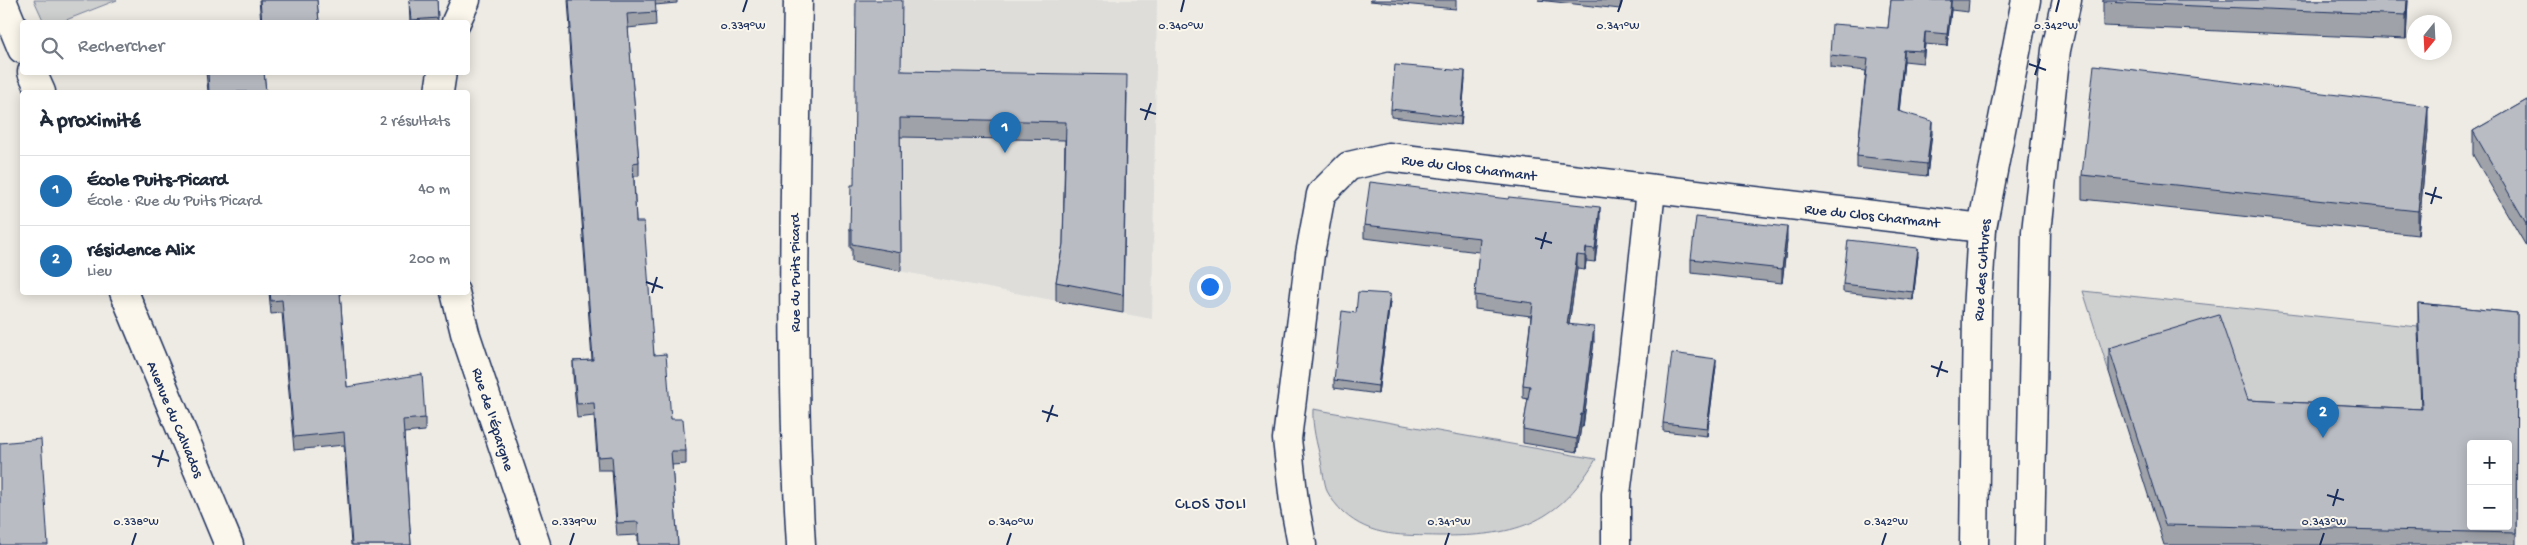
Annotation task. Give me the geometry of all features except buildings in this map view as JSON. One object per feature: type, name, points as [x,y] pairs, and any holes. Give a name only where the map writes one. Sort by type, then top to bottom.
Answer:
[{"type":"street","points":[[2,0],[20,44]]},
{"type":"street","points":[[457,20],[466,0]]},
{"type":"street","name":"Rue du Puits Picard","points":[[798,0],[794,283],[796,462],[801,545]]},
{"type":"street","name":"Rue des Cultures","points":[[1974,545],[1976,312],[1982,228],[2026,0]]},
{"type":"street","points":[[2030,545],[2036,232],[2056,50],[2067,0]]},
{"type":"street","points":[[33,75],[40,90]]},
{"type":"street","points":[[439,90],[442,75]]},
{"type":"street","name":"Rue du Clos Charmant","points":[[1302,545],[1294,502],[1287,439],[1309,264],[1321,194],[1349,166],[1388,157],[1651,190],[1982,228]]},
{"type":"street","points":[[1616,545],[1616,494],[1634,359],[1651,190]]},
{"type":"street","name":"Avenue du Calvados","points":[[125,295],[229,545]]},
{"type":"street","name":"Rue de l'Épargne","points":[[456,295],[465,333],[536,545]]},
{"type":"shaded area","points":[[34,0],[117,0],[66,20],[43,20]]},
{"type":"shaded area","points":[[854,0],[1157,0],[1152,319],[852,262],[850,248],[854,203],[856,18],[854,17]]},
{"type":"shaded area","points":[[2083,291],[2418,327],[2422,433],[2248,424],[2219,339],[2109,372]]},
{"type":"shaded area","points":[[1313,409],[1596,459],[1581,482],[1565,500],[1548,513],[1530,523],[1511,530],[1489,534],[1439,536],[1401,535],[1376,531],[1365,527],[1341,510],[1327,491],[1315,435]]},
{"type":"place","name":"École Puits-Picard","points":[[1005,153]]},
{"type":"place","name":"résidence Alix","points":[[2323,438]]},
{"type":"district","name":"CLOS JOLI","points":[[1211,502]]}]
